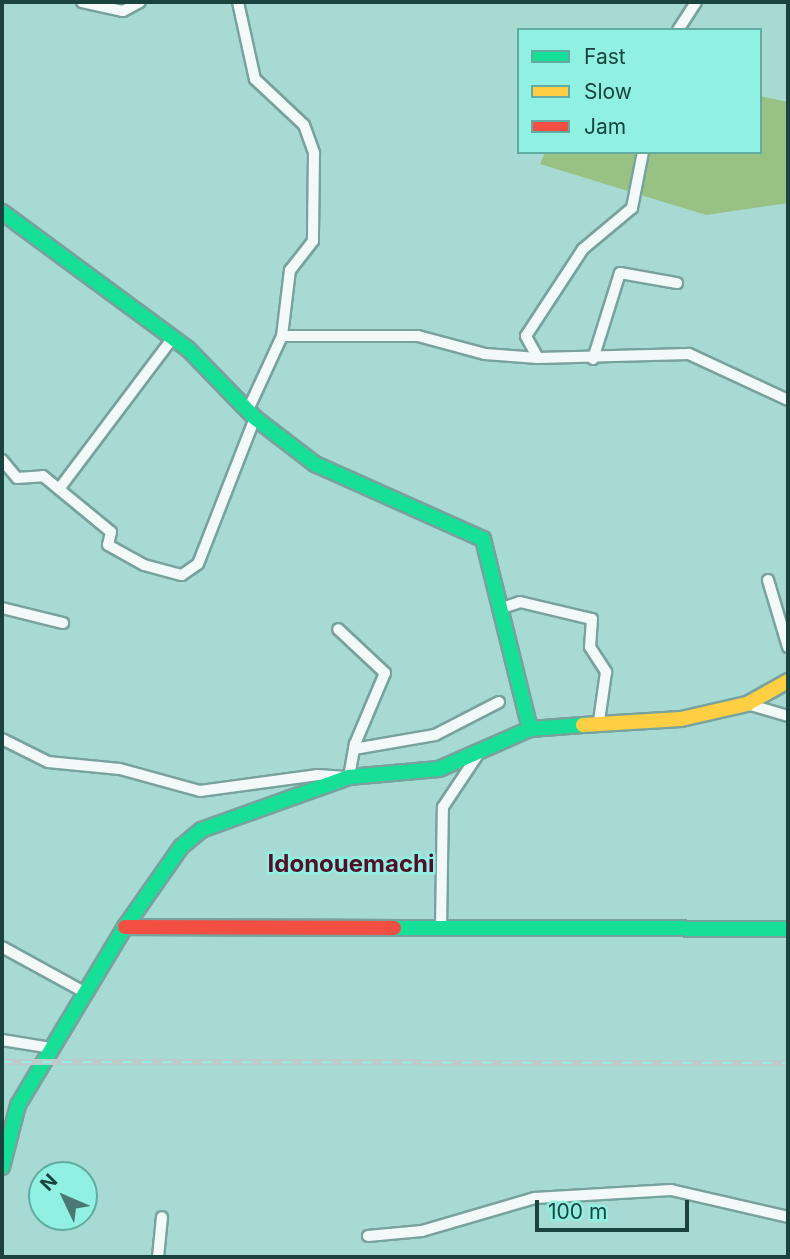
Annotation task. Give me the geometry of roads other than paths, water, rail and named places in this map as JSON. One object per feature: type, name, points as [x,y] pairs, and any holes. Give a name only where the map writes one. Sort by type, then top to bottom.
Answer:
[{"type":"street","points":[[82,2],[114,10],[140,2]]},
{"type":"street","points":[[2,460],[17,478],[43,476],[111,532],[108,545],[144,565],[182,575],[198,564],[282,336],[290,270],[314,235],[314,153],[304,125],[255,79],[238,2]]},
{"type":"street","points":[[679,28],[696,2]]},
{"type":"street","points":[[538,358],[526,336],[583,249],[632,208],[643,154]]},
{"type":"street","points":[[2,212],[172,339],[252,414],[315,464],[483,539],[530,729]]},
{"type":"street","points":[[593,359],[620,273],[677,283]]},
{"type":"street","points":[[282,336],[418,336],[485,354],[538,358],[699,355],[727,375],[788,400]]},
{"type":"street","points":[[59,489],[172,339]]},
{"type":"street","points":[[768,580],[788,647]]},
{"type":"street","points":[[502,608],[520,602],[592,619],[590,647],[607,682],[599,721]]},
{"type":"street","points":[[2,608],[63,623]]},
{"type":"street","points":[[338,629],[384,673],[355,749],[349,778]]},
{"type":"street","points":[[2,739],[48,762],[120,769],[200,791],[318,775],[349,778],[439,769],[530,729],[599,721],[681,719],[747,704],[788,681]]},
{"type":"street","points":[[355,749],[435,735],[499,702]]},
{"type":"street","points":[[747,704],[788,716]]},
{"type":"street","points":[[441,928],[443,807],[481,750]]},
{"type":"street","points":[[2,1167],[18,1105],[125,927],[181,847],[201,830],[349,778]]},
{"type":"street","points":[[125,927],[788,929]]},
{"type":"street","points":[[2,947],[86,993]]},
{"type":"street","points":[[2,1040],[52,1048]]},
{"type":"street","points":[[368,1236],[422,1231],[535,1198],[671,1190],[788,1217]]},
{"type":"street","points":[[158,1257],[162,1217]]},
{"type":"railway","points":[[2,1062],[788,1063]]},
{"type":"district","name":"Idonouemachi","points":[[351,864]]}]
